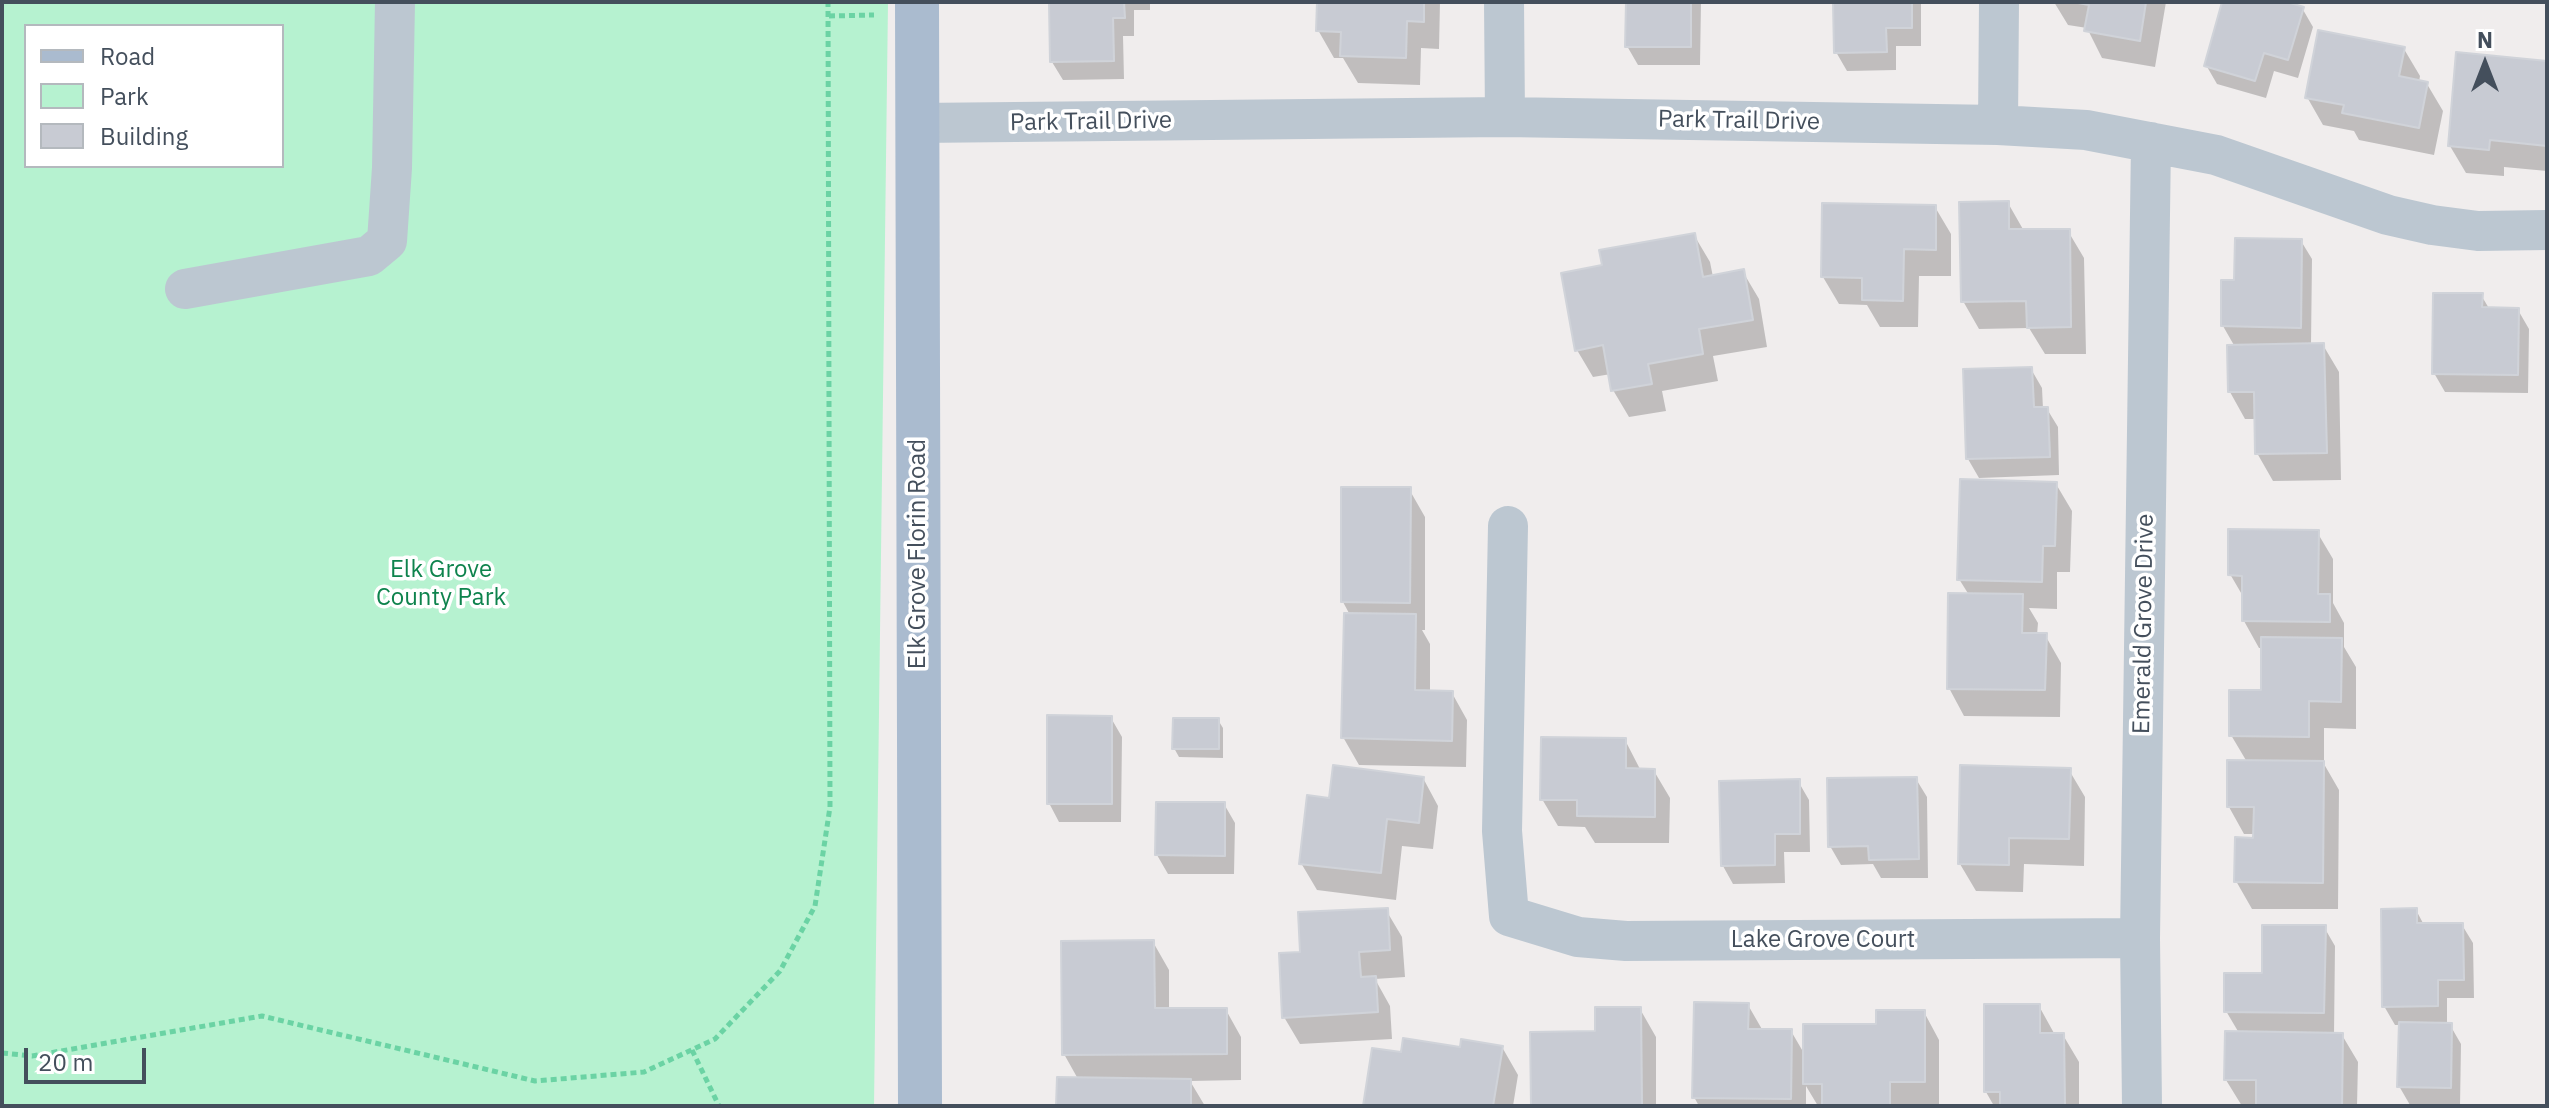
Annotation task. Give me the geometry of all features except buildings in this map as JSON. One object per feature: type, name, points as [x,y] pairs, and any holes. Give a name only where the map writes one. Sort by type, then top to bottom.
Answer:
[{"type":"main road","name":"Elk Grove Florin Road","points":[[900,9],[917,123],[920,1106]]},
{"type":"street","points":[[185,289],[369,256],[387,241],[392,168],[395,2]]},
{"type":"street","points":[[1504,2],[1505,117]]},
{"type":"street","points":[[1998,125],[1999,2]]},
{"type":"street","name":"Park Trail Drive","points":[[917,123],[1505,117],[1998,125],[2086,130],[2216,155],[2388,215],[2432,225],[2478,231],[2547,230]]},
{"type":"street","name":"Emerald Grove Drive","points":[[2142,1106],[2140,938],[2151,142]]},
{"type":"street","name":"Lake Grove Court","points":[[1508,526],[1502,831],[1509,916],[1578,937],[1626,941],[2140,938]]},
{"type":"path","points":[[2,1053],[32,1056],[262,1016],[535,1081],[644,1072],[715,1039],[780,971],[815,906],[830,807],[828,2]]},
{"type":"path","points":[[829,16],[900,9]]},
{"type":"path","points":[[692,1050],[719,1106]]},
{"type":"green space","name":"Elk Grove County Park","points":[[2,2],[888,2],[874,1106],[2,1106]]}]
